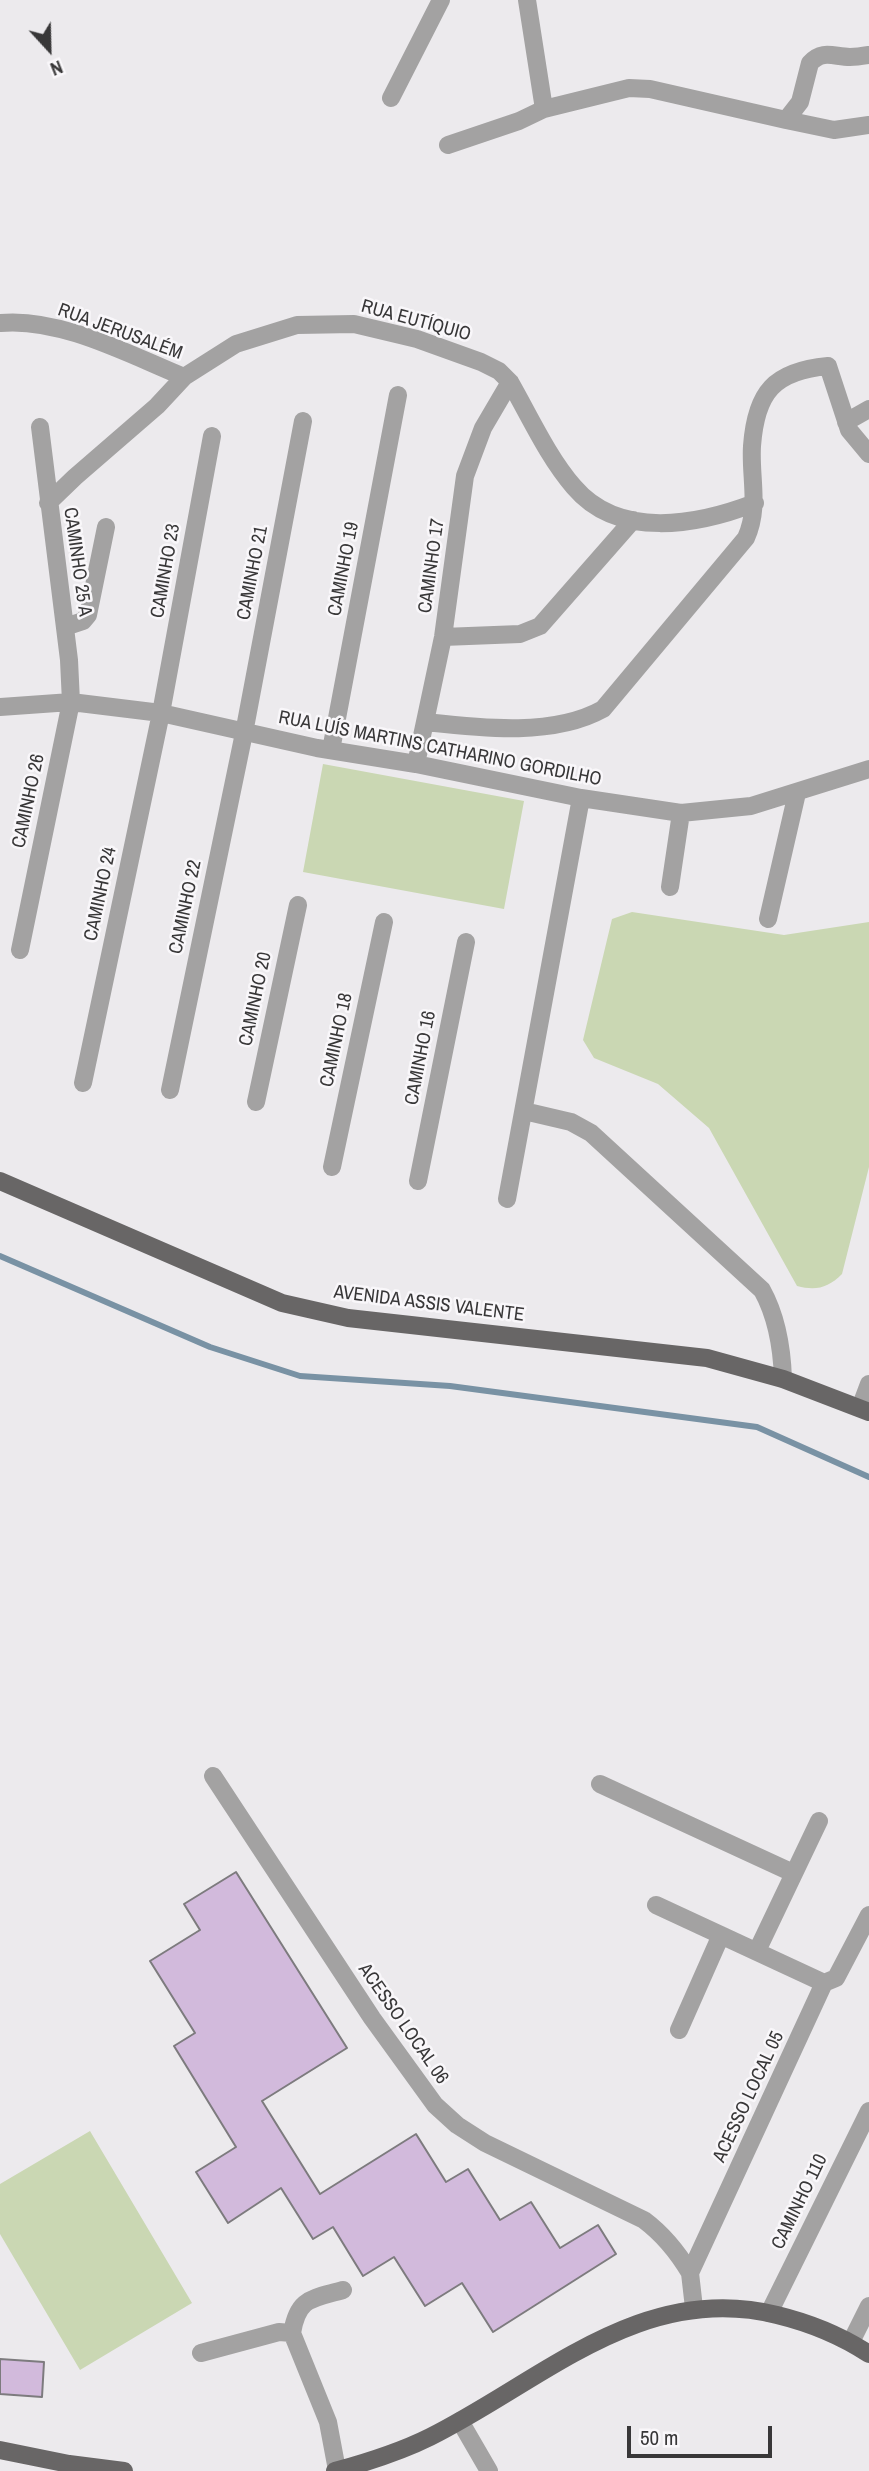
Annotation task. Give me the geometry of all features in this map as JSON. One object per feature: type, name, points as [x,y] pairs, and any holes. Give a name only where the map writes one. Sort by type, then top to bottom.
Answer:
[{"type":"main road","name":"AVENIDA ASSIS VALENTE","points":[[0,1181],[282,1303],[367,1320],[682,1354],[736,1365],[783,1379],[865,1410]]},
{"type":"main road","points":[[336,2471],[368,2467],[460,2421],[587,2346],[659,2315],[694,2308],[744,2309],[769,2313],[801,2320],[851,2342],[869,2354]]},
{"type":"main road","points":[[0,2450],[69,2467],[124,2471]]},
{"type":"street","points":[[391,98],[440,0]]},
{"type":"street","points":[[527,0],[544,108]]},
{"type":"street","points":[[786,120],[800,102],[810,63],[818,56],[869,55]]},
{"type":"street","points":[[448,145],[519,121],[544,108],[638,87],[834,130],[869,125]]},
{"type":"street","name":"RUA JERUSALÉM","points":[[0,323],[45,326],[67,331],[184,377]]},
{"type":"street","name":"RUA EUTÍQUIO","points":[[48,503],[157,406],[184,377],[236,344],[297,324],[354,324],[417,339],[499,371],[510,382],[575,489],[603,509],[633,520],[686,522],[712,518],[755,503]]},
{"type":"street","points":[[425,722],[499,729],[569,722],[603,709],[739,548],[750,527],[755,503],[752,446],[764,398],[781,377],[804,368],[828,366],[846,422],[853,437],[869,454]]},
{"type":"street","name":"CAMINHO 17","points":[[416,764],[443,637],[466,476],[483,428],[510,382]]},
{"type":"street","name":"CAMINHO 19","points":[[331,750],[398,395]]},
{"type":"street","points":[[846,422],[869,409]]},
{"type":"street","name":"CAMINHO 21","points":[[244,733],[303,421]]},
{"type":"street","name":"CAMINHO 25 A","points":[[40,427],[65,627],[71,702]]},
{"type":"street","name":"CAMINHO 23","points":[[161,713],[212,436]]},
{"type":"street","points":[[443,637],[520,634],[540,626],[633,520]]},
{"type":"street","points":[[65,627],[83,621],[88,615],[106,527]]},
{"type":"street","name":"RUA LUÍS MARTINS CATHARINO GORDILHO","points":[[0,707],[71,702],[161,713],[331,750],[416,764],[581,798],[681,813],[751,806],[869,769]]},
{"type":"street","name":"CAMINHO 26","points":[[20,950],[71,702]]},
{"type":"street","name":"CAMINHO 24","points":[[83,1083],[161,713]]},
{"type":"street","name":"CAMINHO 22","points":[[170,1090],[244,733]]},
{"type":"street","points":[[768,919],[797,793]]},
{"type":"street","points":[[507,1199],[581,798]]},
{"type":"street","points":[[670,887],[681,813]]},
{"type":"street","name":"CAMINHO 20","points":[[256,1102],[298,905]]},
{"type":"street","name":"CAMINHO 18","points":[[332,1167],[384,922]]},
{"type":"street","name":"CAMINHO 16","points":[[418,1181],[466,942]]},
{"type":"street","points":[[524,1111],[571,1122],[590,1133],[762,1290],[769,1302],[782,1349],[783,1379]]},
{"type":"street","points":[[865,1410],[869,1384]]},
{"type":"street","name":"ACESSO LOCAL 06","points":[[213,1776],[372,2018],[435,2105],[457,2125],[485,2143],[644,2220],[676,2249],[690,2273]]},
{"type":"street","points":[[600,1784],[793,1873]]},
{"type":"street","points":[[757,1951],[819,1821]]},
{"type":"street","points":[[656,1905],[824,1983]]},
{"type":"street","name":"ACESSO LOCAL 05","points":[[690,2273],[824,1983],[836,1978],[869,1915]]},
{"type":"street","points":[[679,2030],[721,1935]]},
{"type":"street","name":"CAMINHO 110","points":[[769,2313],[869,2111]]},
{"type":"street","points":[[690,2273],[694,2308]]},
{"type":"street","points":[[336,2471],[328,2422],[292,2333],[295,2315],[308,2300],[343,2290]]},
{"type":"street","points":[[851,2342],[869,2306]]},
{"type":"street","points":[[201,2353],[279,2332],[292,2333]]},
{"type":"street","points":[[460,2421],[489,2471]]},
{"type":"green space","points":[[323,764],[524,801],[504,909],[303,872]]},
{"type":"green space","points":[[632,912],[784,935],[869,922],[869,1167],[842,1274],[827,1285],[816,1288],[797,1286],[709,1128],[658,1084],[594,1058],[583,1040],[612,919]]},
{"type":"green space","points":[[90,2131],[192,2303],[80,2370],[0,2234],[0,2184]]},
{"type":"building","points":[[236,1872],[347,2048],[262,2101],[320,2194],[416,2134],[446,2182],[468,2169],[500,2220],[531,2202],[560,2248],[598,2225],[616,2254],[493,2332],[462,2283],[425,2306],[394,2257],[363,2276],[333,2227],[313,2239],[281,2188],[228,2223],[196,2172],[236,2147],[174,2046],[195,2033],[150,1961],[200,1930],[184,1904]]},
{"type":"building","points":[[0,2359],[44,2362],[42,2397],[0,2394]]},
{"type":"waterway","points":[[0,1256],[210,1347],[300,1376],[450,1386],[757,1427],[869,1477]]}]
